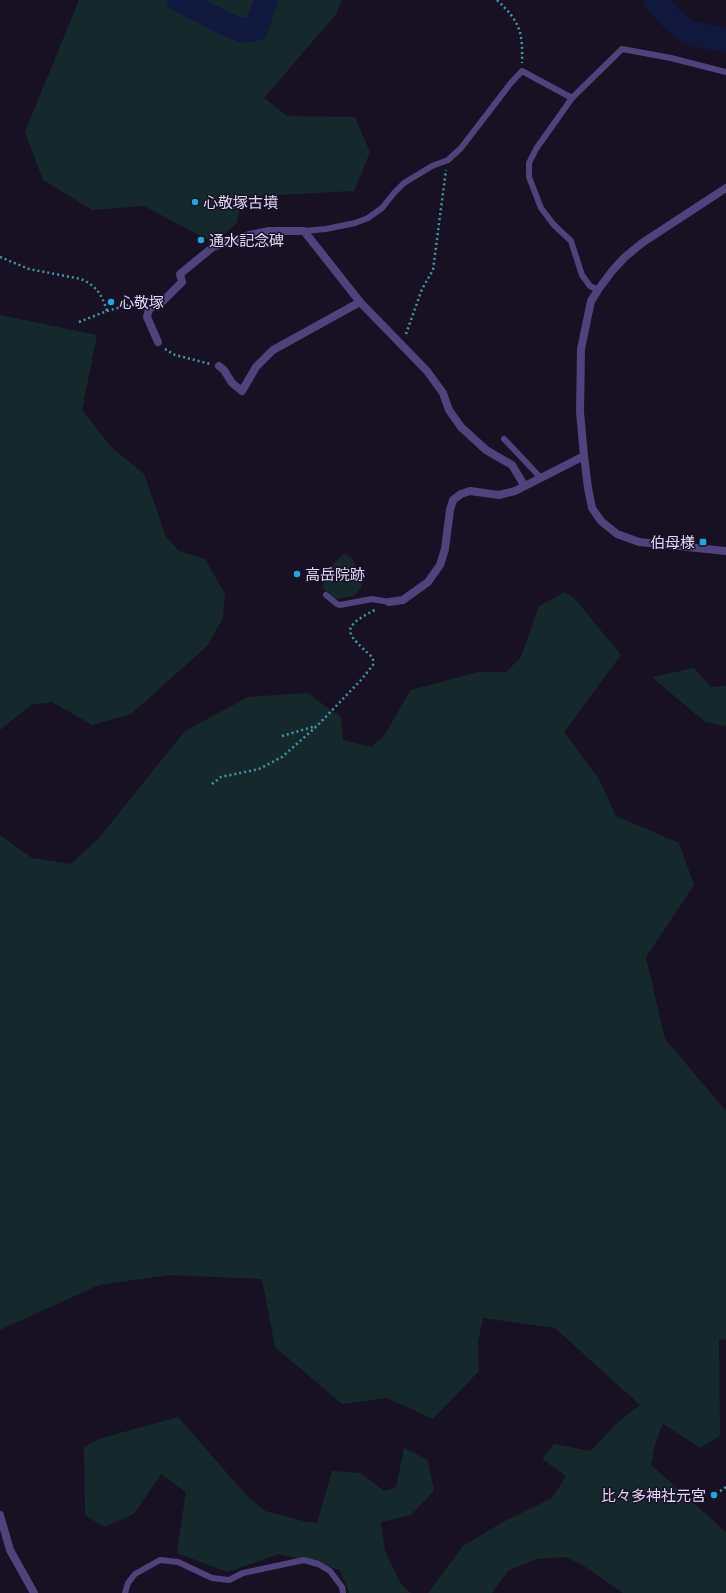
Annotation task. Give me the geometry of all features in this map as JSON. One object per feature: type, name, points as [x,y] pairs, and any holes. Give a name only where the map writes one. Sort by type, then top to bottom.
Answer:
[{"type":"street","points":[[726,188],[642,243],[625,257],[598,290],[592,301],[581,349],[580,412],[588,488],[592,508],[601,521],[616,534],[639,542],[726,551]]},
{"type":"street","points":[[158,342],[147,317],[149,309],[164,300],[182,282],[180,274],[213,247],[248,235],[269,231],[304,231],[360,302],[427,371],[443,393],[449,410],[461,427],[486,450],[512,465],[524,485]]},
{"type":"street","points":[[219,366],[224,370],[232,383],[242,391],[256,367],[273,350],[360,302]]},
{"type":"street","points":[[389,602],[403,600],[428,582],[440,564],[445,549],[450,510],[453,500],[461,494],[470,492],[499,494],[515,490],[584,456]]},
{"type":"street","points":[[0,1515],[10,1550],[34,1593]]},
{"type":"lane","points":[[598,290],[590,286],[582,275],[571,241],[554,225],[541,208],[529,177],[529,163],[536,149],[572,98],[622,49],[671,58],[726,72]]},
{"type":"lane","points":[[304,231],[326,229],[355,223],[368,218],[382,208],[404,183],[432,166],[448,160],[461,148],[510,84],[522,71],[572,98]]},
{"type":"lane","points":[[504,439],[540,477]]},
{"type":"lane","points":[[326,595],[340,605],[372,600],[389,602]]},
{"type":"lane","points":[[125,1593],[128,1583],[135,1574],[160,1560],[178,1562],[212,1578],[228,1580],[243,1573],[304,1560],[318,1564],[330,1571],[342,1587],[343,1593]]},
{"type":"path","points":[[497,0],[512,15],[520,30],[522,71]]},
{"type":"path","points":[[402,344],[422,289],[433,270],[448,160]]},
{"type":"path","points":[[0,257],[29,269],[81,279],[88,282],[98,289],[107,311]]},
{"type":"path","points":[[79,322],[107,311],[147,300]]},
{"type":"path","points":[[158,342],[166,350],[175,355],[219,366]]},
{"type":"path","points":[[212,784],[221,777],[259,769],[282,757],[317,726],[361,680],[373,665],[373,658],[351,637],[349,631],[351,626],[364,615],[389,602]]},
{"type":"path","points":[[282,736],[317,726]]},
{"type":"path","points":[[716,1494],[726,1487]]},
{"type":"green space","points":[[79,0],[342,0],[336,14],[264,98],[287,116],[355,117],[370,152],[354,191],[242,197],[237,223],[226,233],[206,239],[144,206],[92,210],[43,180],[25,132]]},
{"type":"green space","points":[[0,315],[97,335],[82,410],[112,448],[144,474],[166,537],[179,551],[205,559],[225,594],[223,618],[207,646],[131,714],[92,725],[52,702],[31,705],[0,730]]},
{"type":"green space","points":[[345,553],[353,559],[362,587],[354,596],[336,599],[323,588],[324,573]]},
{"type":"green space","points":[[565,592],[575,599],[621,655],[564,732],[599,779],[616,816],[679,843],[694,885],[646,957],[665,1039],[726,1111],[726,1340],[719,1339],[720,1436],[700,1448],[663,1424],[656,1440],[651,1465],[726,1532],[726,1593],[623,1593],[581,1564],[565,1557],[536,1559],[508,1571],[492,1593],[428,1593],[463,1546],[503,1522],[552,1498],[566,1476],[542,1459],[554,1444],[591,1451],[617,1423],[640,1405],[555,1328],[483,1318],[478,1342],[479,1371],[433,1419],[387,1398],[342,1404],[275,1347],[262,1279],[169,1275],[99,1285],[0,1330],[0,835],[32,858],[71,864],[99,838],[185,731],[248,697],[307,693],[341,717],[343,740],[371,747],[383,737],[411,690],[478,672],[506,672],[521,657],[539,606]]},
{"type":"green space","points":[[694,668],[711,687],[726,686],[726,726],[705,722],[652,677]]},
{"type":"green space","points":[[178,1417],[248,1497],[265,1511],[307,1522],[317,1523],[332,1471],[361,1473],[384,1491],[396,1488],[404,1448],[428,1460],[434,1491],[411,1515],[381,1522],[385,1551],[401,1584],[411,1593],[349,1593],[340,1570],[279,1554],[227,1572],[177,1553],[186,1492],[161,1474],[134,1514],[104,1527],[85,1515],[84,1447],[102,1438]]},
{"type":"waterway","points":[[179,0],[230,26],[245,31],[256,29],[266,0]]},
{"type":"waterway","points":[[655,0],[674,21],[686,30],[703,36],[726,40]]},
{"type":"place","name":"心敬塚古墳","points":[[195,202]]},
{"type":"place","name":"通水記念碑","points":[[201,240]]},
{"type":"place","name":"心敬塚","points":[[111,302]]},
{"type":"place","name":"伯母様","points":[[703,542]]},
{"type":"place","name":"高岳院跡","points":[[297,574]]},
{"type":"place","name":"比々多神社元宮","points":[[714,1495]]}]
